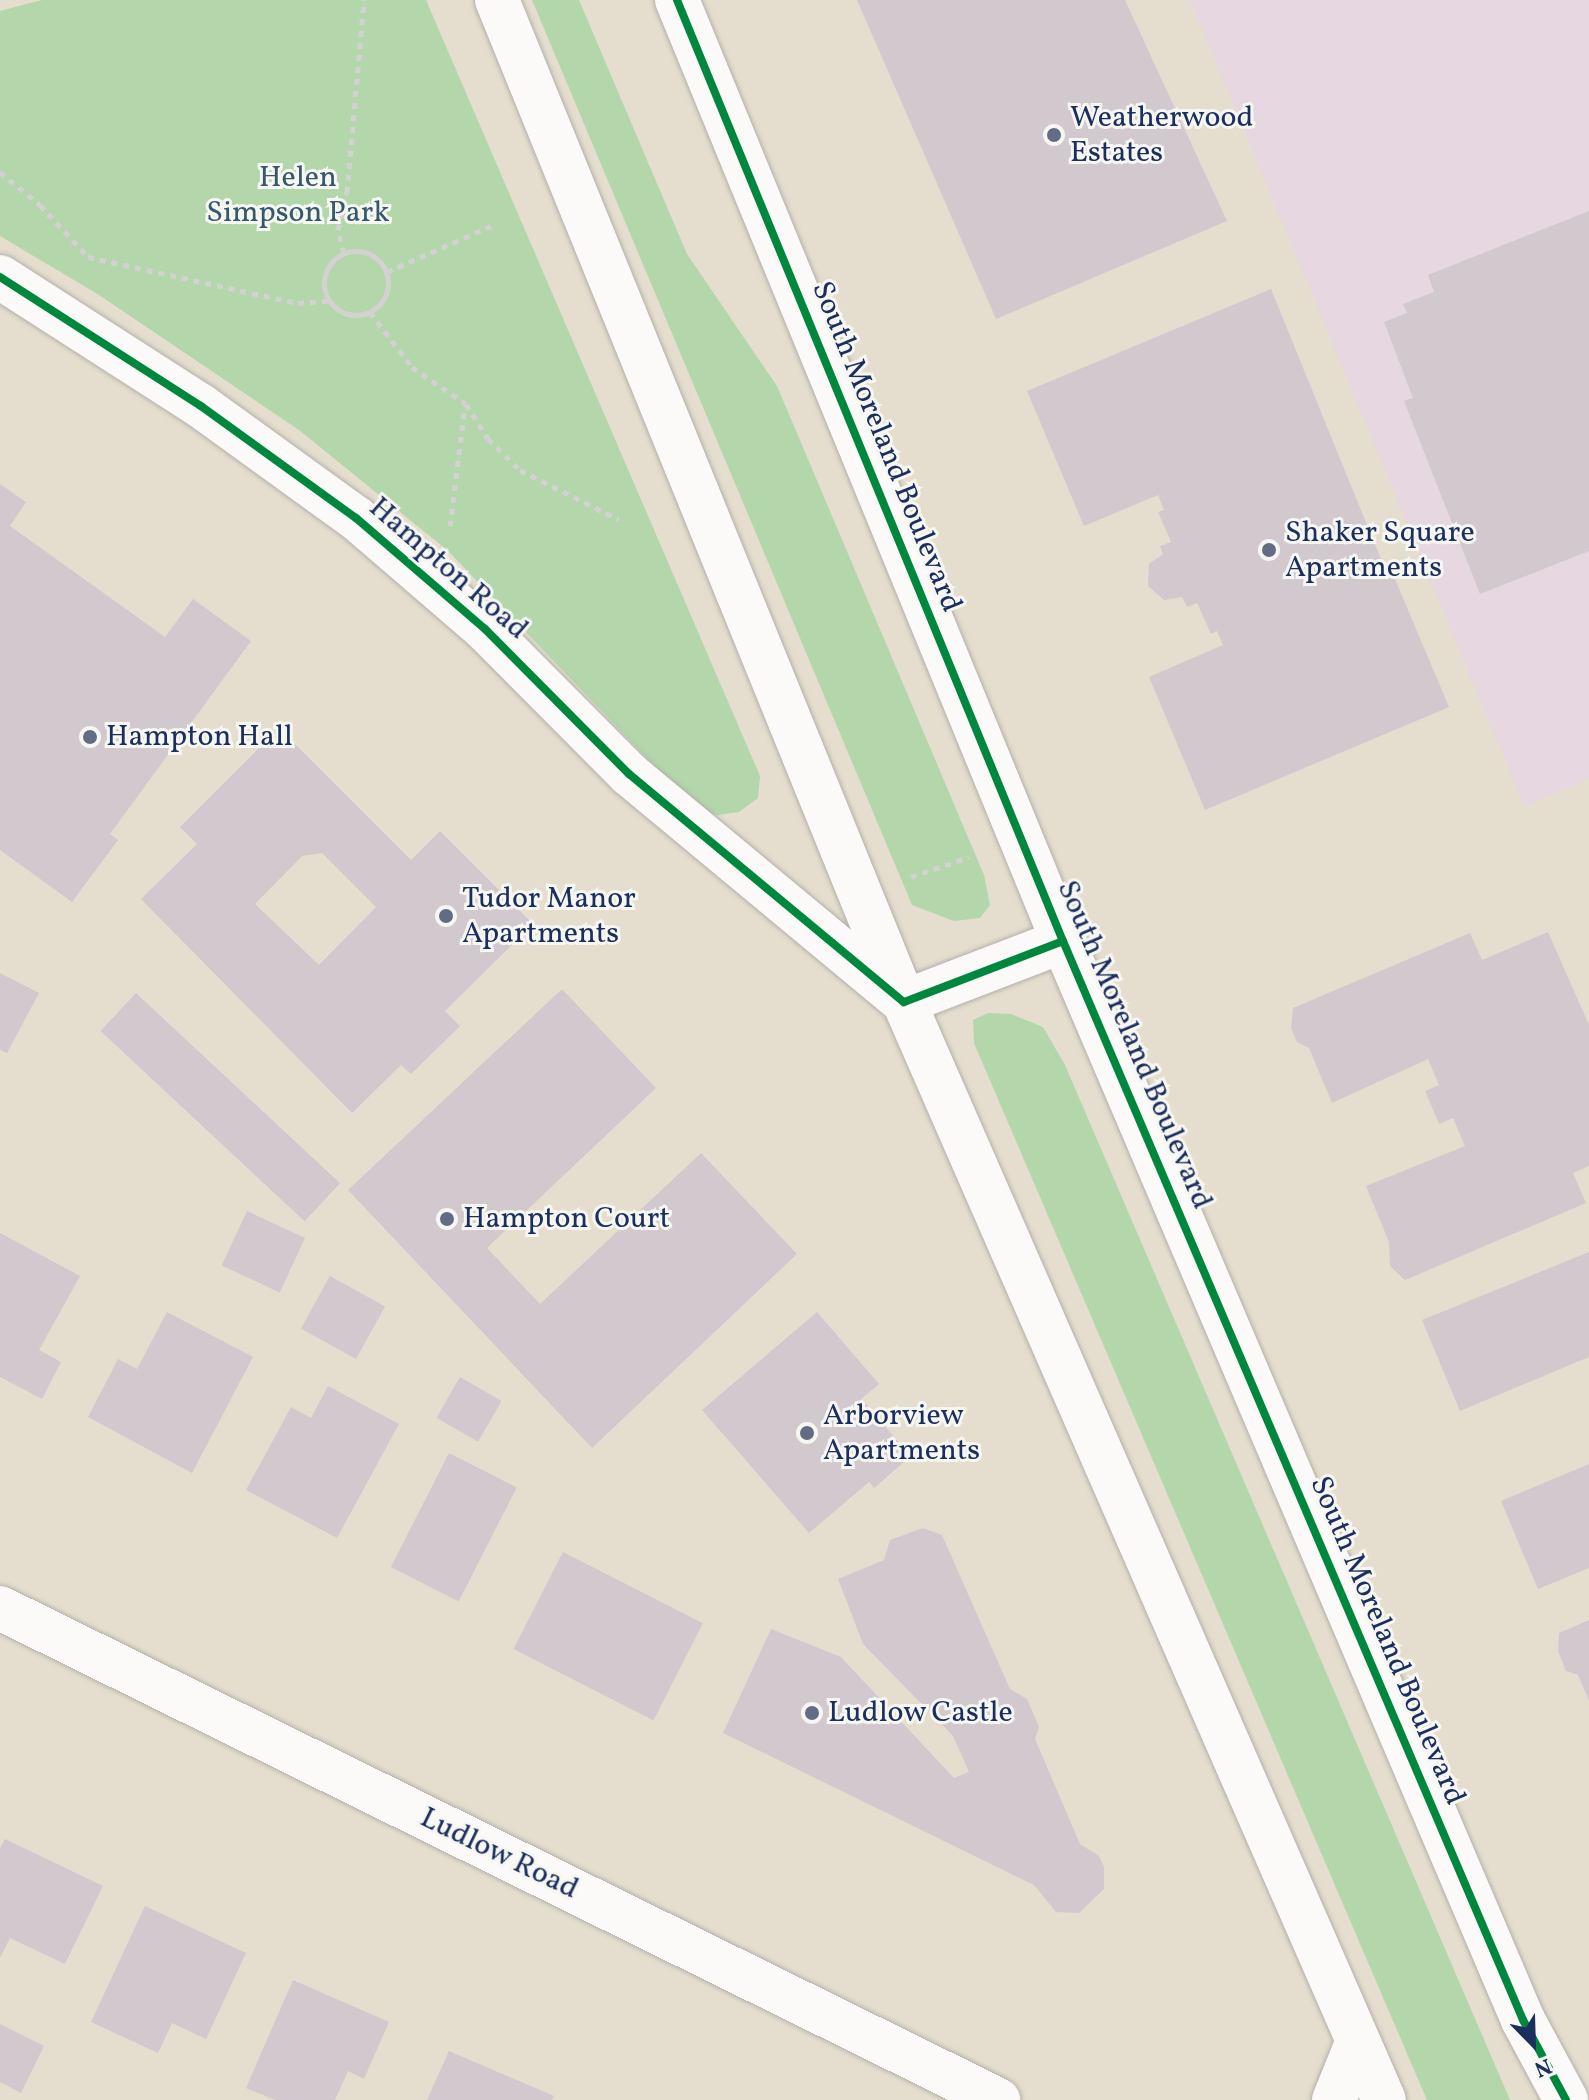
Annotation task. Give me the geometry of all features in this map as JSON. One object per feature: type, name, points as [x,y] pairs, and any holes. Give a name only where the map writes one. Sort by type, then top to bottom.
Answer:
[{"type":"street","points":[[497,0],[904,1002],[1384,2100]]},
{"type":"street","name":"South Moreland Boulevard","points":[[677,0],[1063,941],[1523,2020],[1566,2100]]},
{"type":"street","name":"Hampton Road","points":[[0,277],[201,406],[356,518],[485,629],[629,774],[904,1002]]},
{"type":"street","points":[[904,1002],[1063,941]]},
{"type":"street","name":"Ludlow Road","points":[[0,1608],[998,2100]]},
{"type":"street","points":[[1334,2100],[1357,2043]]},
{"type":"path","points":[[344,253],[338,230],[347,192],[364,0]]},
{"type":"path","points":[[0,172],[40,205],[88,257],[298,303],[329,301],[345,314],[370,312],[387,292],[387,272],[373,255],[344,253],[326,269],[329,301]]},
{"type":"path","points":[[387,272],[491,226]]},
{"type":"path","points":[[370,312],[412,367],[466,404],[488,439],[520,470],[618,519]]},
{"type":"path","points":[[449,535],[466,404]]},
{"type":"path","points":[[910,877],[976,854]]},
{"type":"shaded area","points":[[1190,0],[1589,0],[1589,779],[1524,806]]},
{"type":"green space","name":"Helen Simpson Park","points":[[42,0],[426,0],[760,776],[758,798],[739,812],[718,815],[697,810],[447,550],[299,430],[99,295],[0,236],[0,11]]},
{"type":"green space","points":[[532,0],[579,0],[687,254],[777,386],[984,875],[990,905],[980,918],[954,921],[912,905]]},
{"type":"green space","points":[[988,1013],[1011,1014],[1043,1027],[1065,1065],[1510,2100],[1427,2100],[974,1043],[973,1020]]},
{"type":"building","name":"Weatherwood Estates","points":[[857,0],[1125,0],[1227,221],[996,319]]},
{"type":"building","points":[[1589,211],[1589,551],[1480,594],[1404,401],[1413,398],[1384,322],[1407,313],[1403,304],[1434,292],[1428,275]]},
{"type":"building","name":"Shaker Square Apartments","points":[[1271,289],[1387,574],[1392,572],[1449,707],[1205,810],[1149,677],[1223,645],[1217,631],[1211,634],[1197,603],[1187,607],[1182,597],[1164,600],[1148,586],[1149,564],[1163,554],[1160,546],[1171,542],[1158,512],[1164,510],[1158,495],[1084,526],[1027,391]]},
{"type":"building","name":"Hampton Hall","points":[[0,484],[26,502],[10,526],[165,637],[193,599],[251,641],[110,834],[118,840],[72,902],[0,850]]},
{"type":"building","name":"Tudor Manor Apartments","points":[[279,728],[411,860],[440,831],[533,924],[445,1011],[460,1026],[411,1074],[401,1065],[352,1113],[141,899],[197,844],[180,827]],"holes":[[[322,853],[376,907],[319,965],[255,904],[302,856]]]},
{"type":"building","points":[[1548,932],[1589,1025],[1589,1166],[1573,1173],[1586,1203],[1405,1280],[1390,1266],[1389,1242],[1366,1186],[1465,1146],[1453,1118],[1439,1124],[1425,1091],[1439,1085],[1428,1059],[1332,1103],[1309,1048],[1297,1042],[1291,1028],[1293,1008],[1470,933],[1482,960]]},
{"type":"building","points":[[0,973],[39,993],[7,1053],[0,1050]]},
{"type":"building","name":"Hampton Court","points":[[562,989],[656,1088],[487,1248],[540,1304],[701,1153],[797,1254],[592,1448],[348,1190]]},
{"type":"building","points":[[136,993],[340,1183],[305,1221],[101,1031]]},
{"type":"building","points":[[247,1211],[305,1238],[280,1292],[222,1265]]},
{"type":"building","points":[[0,1233],[80,1276],[39,1350],[61,1362],[42,1399],[0,1377]]},
{"type":"building","points":[[1589,1252],[1589,1357],[1460,1411],[1422,1320]]},
{"type":"building","points":[[330,1276],[385,1307],[356,1359],[301,1328]]},
{"type":"building","points":[[167,1312],[253,1357],[192,1473],[88,1417],[118,1359],[137,1369]]},
{"type":"building","name":"Arborview Apartments","points":[[817,1312],[879,1384],[861,1399],[911,1456],[874,1488],[869,1482],[809,1533],[702,1410]]},
{"type":"building","points":[[460,1377],[502,1401],[478,1442],[436,1418]]},
{"type":"building","points":[[328,1386],[399,1424],[337,1538],[246,1490],[291,1407],[311,1418]]},
{"type":"building","points":[[449,1453],[517,1488],[459,1602],[391,1567]]},
{"type":"building","points":[[1589,1464],[1589,1568],[1538,1589],[1501,1501]]},
{"type":"building","name":"Ludlow Castle","points":[[923,1528],[942,1535],[1010,1689],[1027,1699],[1039,1727],[1035,1739],[1080,1844],[1099,1856],[1104,1867],[1104,1889],[1079,1913],[1056,1912],[1034,1885],[723,1733],[771,1629],[841,1657],[954,1778],[969,1772],[953,1736],[863,1644],[838,1579],[884,1560],[890,1540]]},
{"type":"building","points":[[563,1552],[703,1623],[653,1720],[514,1649]]},
{"type":"building","points":[[1589,1620],[1589,1701],[1578,1675],[1566,1671],[1558,1651],[1559,1633]]},
{"type":"building","points":[[5,1839],[103,1886],[65,1964],[10,1938],[0,1958],[0,1848]]},
{"type":"building","points":[[145,1906],[246,1953],[206,2039],[172,2023],[158,2053],[91,2022]]},
{"type":"building","points":[[293,1980],[389,2022],[364,2079],[348,2071],[335,2100],[275,2100],[246,2088]]},
{"type":"building","points":[[0,2024],[44,2046],[21,2093],[0,2082]]},
{"type":"building","points":[[449,2051],[554,2096],[552,2100],[427,2100]]},
{"type":"cycle path","points":[[677,0],[1063,941],[1523,2020],[1566,2100]]},
{"type":"cycle path","points":[[0,277],[201,406],[356,518],[485,629],[629,774],[904,1002],[1063,941]]},
{"type":"place","name":"Weatherwood Estates","points":[[1054,135]]},
{"type":"place","name":"Shaker Square Apartments","points":[[1269,550]]},
{"type":"place","name":"Hampton Hall","points":[[90,737]]},
{"type":"place","name":"Tudor Manor Apartments","points":[[446,916]]},
{"type":"place","name":"Hampton Court","points":[[447,1219]]},
{"type":"place","name":"Arborview Apartments","points":[[807,1433]]},
{"type":"place","name":"Ludlow Castle","points":[[812,1713]]}]
